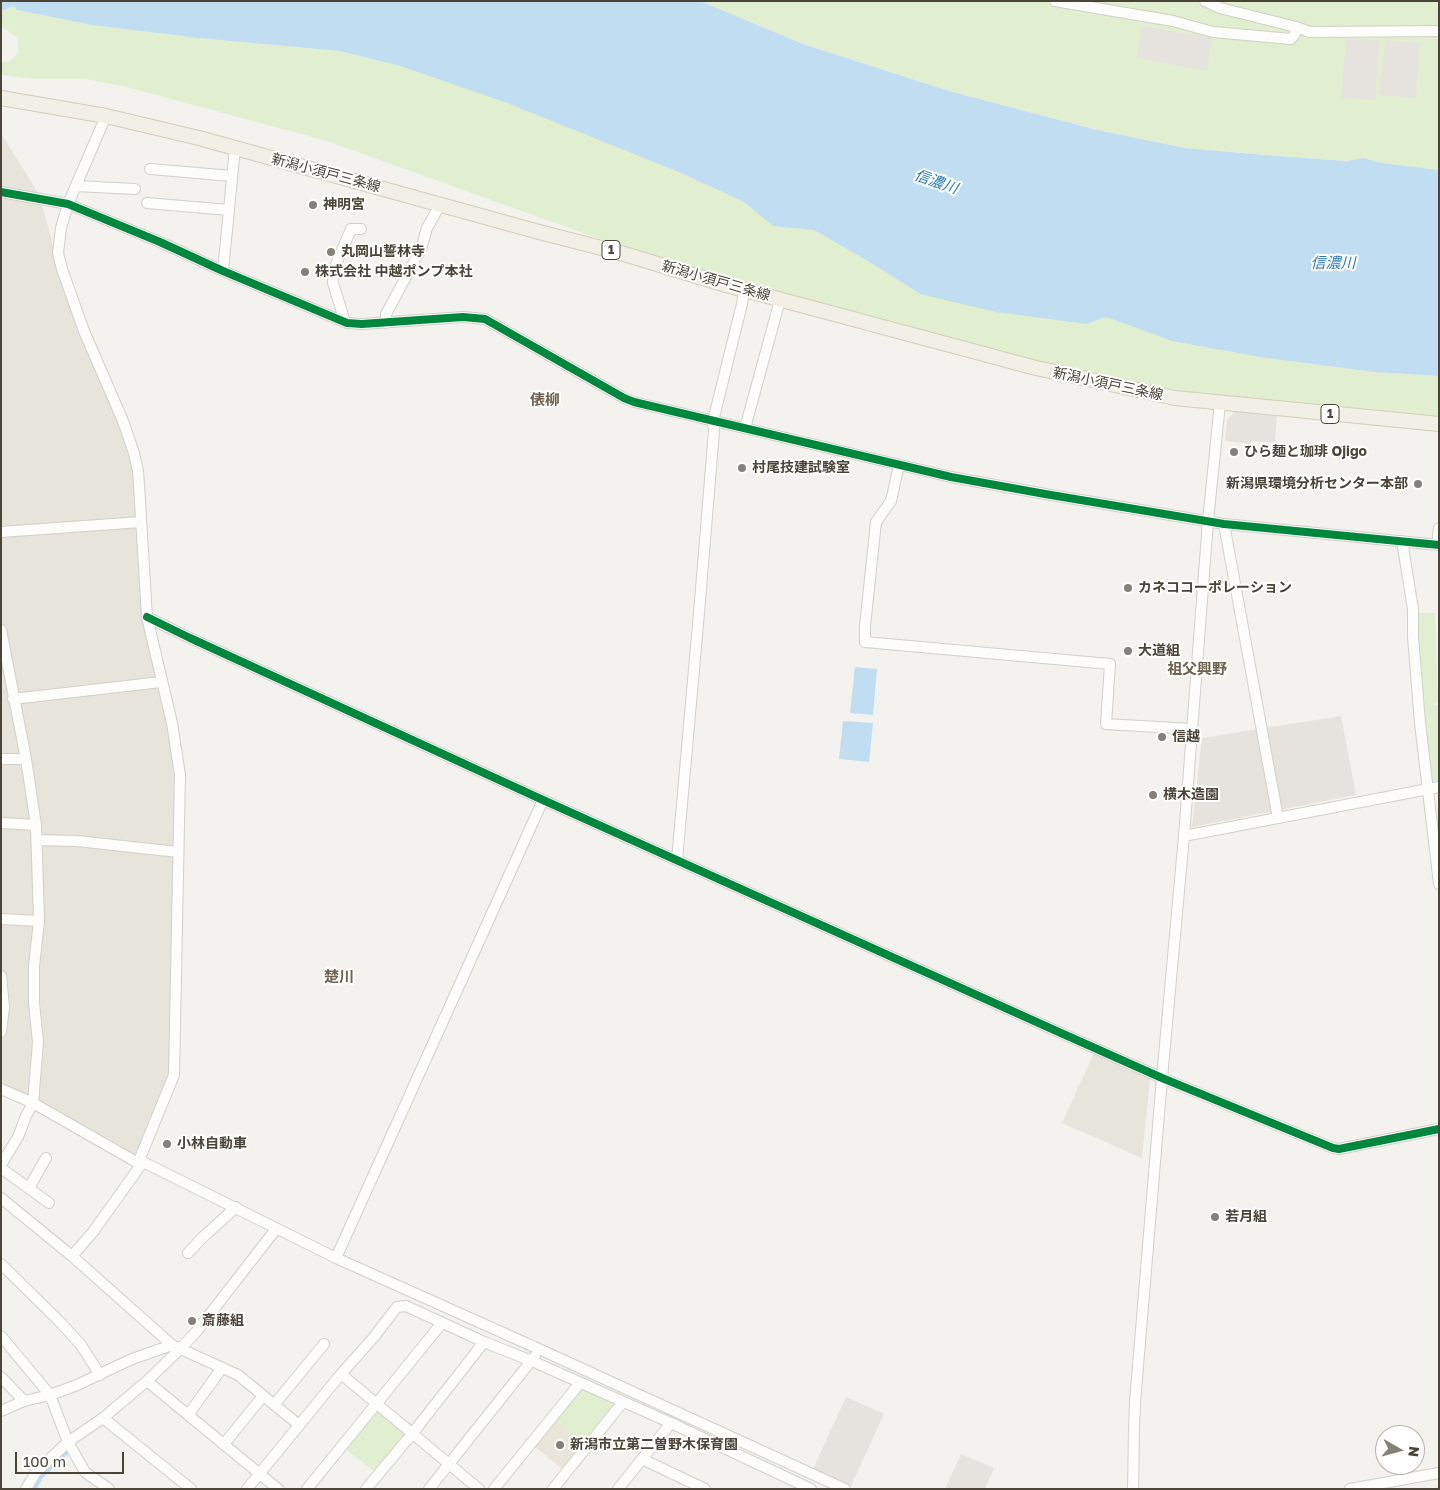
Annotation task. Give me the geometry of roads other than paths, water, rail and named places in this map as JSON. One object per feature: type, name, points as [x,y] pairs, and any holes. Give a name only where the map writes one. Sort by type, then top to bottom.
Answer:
[{"type":"main road","name":"新潟小須戸三条線","points":[[1,98],[106,116],[199,138],[621,253],[780,300],[1036,368],[1174,398],[1439,424]]},
{"type":"street","points":[[1054,1],[1173,21],[1213,32],[1291,38],[1295,34],[1296,27]]},
{"type":"street","points":[[1205,1],[1220,8],[1310,32],[1439,31]]},
{"type":"street","points":[[72,1256],[93,1232],[141,1162],[174,1075],[180,775],[172,723],[147,616],[138,471],[124,422],[84,331],[58,253],[61,228],[68,204],[106,116]]},
{"type":"street","points":[[223,271],[235,148]]},
{"type":"street","points":[[150,170],[232,176]]},
{"type":"street","points":[[76,186],[135,189]]},
{"type":"street","points":[[1,192],[68,204],[345,322],[355,324],[386,323],[463,317],[485,319],[634,402],[950,477],[1224,524],[1438,545],[1439,528]]},
{"type":"street","points":[[147,203],[229,210]]},
{"type":"street","points":[[386,323],[386,314],[421,249],[427,228],[440,205]]},
{"type":"street","points":[[345,322],[333,283],[334,269],[351,228],[361,229]]},
{"type":"street","points":[[677,860],[702,584],[714,431],[713,421],[744,290]]},
{"type":"street","points":[[745,428],[780,300]]},
{"type":"street","points":[[1133,1489],[1135,1402],[1184,836],[1208,521],[1220,403]]},
{"type":"street","points":[[899,465],[891,501],[876,522],[865,642],[1110,664],[1106,724],[1192,729]]},
{"type":"street","points":[[1,532],[141,522]]},
{"type":"street","points":[[1224,524],[1278,818]]},
{"type":"street","points":[[1402,541],[1413,610],[1412,637],[1420,723],[1434,788],[1439,884]]},
{"type":"street","points":[[147,616],[190,638],[543,800],[1162,1078],[1333,1148],[1339,1149],[1439,1129]]},
{"type":"street","points":[[1,630],[26,759],[36,825],[39,921],[34,966],[34,1003],[38,1042],[33,1103],[18,1137],[1,1166],[49,1203]]},
{"type":"street","points":[[14,699],[161,682]]},
{"type":"street","points":[[1,759],[26,759]]},
{"type":"street","points":[[1184,836],[1434,788]]},
{"type":"street","points":[[336,1258],[543,800]]},
{"type":"street","points":[[1,823],[36,825]]},
{"type":"street","points":[[37,840],[77,841],[178,852]]},
{"type":"street","points":[[1,919],[39,921]]},
{"type":"street","points":[[1,976],[4,1007],[1,1032]]},
{"type":"street","points":[[1,1089],[33,1103],[141,1162],[236,1207],[336,1258],[844,1489]]},
{"type":"street","points":[[29,1188],[46,1158]]},
{"type":"street","points":[[1,1198],[72,1256],[176,1347],[238,1375],[299,1425]]},
{"type":"street","points":[[188,1253],[236,1207]]},
{"type":"street","points":[[26,1489],[36,1472],[68,1442],[102,1418],[147,1381],[176,1347],[196,1332],[276,1229]]},
{"type":"street","points":[[1,1264],[81,1345],[100,1375]]},
{"type":"street","points":[[247,1489],[341,1374],[374,1337],[396,1307],[406,1306],[671,1423],[808,1488],[815,1475]]},
{"type":"street","points":[[307,1489],[442,1323]]},
{"type":"street","points":[[1,1336],[50,1395],[68,1442],[86,1472],[109,1489]]},
{"type":"street","points":[[366,1489],[484,1342]]},
{"type":"street","points":[[274,1405],[324,1344]]},
{"type":"street","points":[[1,1411],[24,1401],[50,1395],[77,1385],[132,1359],[176,1347]]},
{"type":"street","points":[[429,1489],[532,1361],[539,1349]]},
{"type":"street","points":[[188,1415],[222,1368]]},
{"type":"street","points":[[341,1374],[479,1489]]},
{"type":"street","points":[[1,1376],[24,1401]]},
{"type":"street","points":[[147,1381],[278,1489]]},
{"type":"street","points":[[494,1489],[580,1383]]},
{"type":"street","points":[[224,1444],[263,1396]]},
{"type":"street","points":[[553,1489],[623,1402]]},
{"type":"street","points":[[102,1418],[192,1489]]},
{"type":"street","points":[[618,1489],[671,1423]]},
{"type":"street","points":[[642,1460],[686,1485],[705,1489]]},
{"type":"street","points":[[1350,1489],[1439,1472]]},
{"type":"water","name":"信濃川","points":[[1,1],[700,1],[803,44],[949,91],[1097,130],[1185,148],[1346,161],[1363,158],[1382,163],[1439,170],[1439,376],[1374,372],[1259,357],[1172,341],[1106,317],[1087,324],[996,312],[920,294],[814,230],[773,226],[744,202],[681,173],[507,103],[400,66],[340,51],[198,38],[92,25],[17,10],[14,6],[1,11]]},
{"type":"water","points":[[855,667],[877,669],[873,715],[850,713]]},
{"type":"water","points":[[843,721],[873,723],[869,762],[839,759]]},
{"type":"waterway","points":[[32,1489],[40,1475],[64,1453]]},
{"type":"place","name":"神明宮","points":[[313,205]]},
{"type":"place","name":"丸岡山誓林寺","points":[[331,252]]},
{"type":"place","name":"株式会社 中越ポンプ本社","points":[[305,272]]},
{"type":"place","name":"ひら麺と珈琲 Ojigo","points":[[1234,452]]},
{"type":"place","name":"村尾技建試験室","points":[[742,468]]},
{"type":"place","name":"新潟県環境分析センター本部","points":[[1418,484]]},
{"type":"place","name":"カネココーポレーション","points":[[1128,588]]},
{"type":"place","name":"大道組","points":[[1128,651]]},
{"type":"place","name":"信越","points":[[1162,737]]},
{"type":"place","name":"横木造園","points":[[1153,795]]},
{"type":"place","name":"小林自動車","points":[[167,1144]]},
{"type":"place","name":"若月組","points":[[1215,1217]]},
{"type":"place","name":"斎藤組","points":[[192,1321]]},
{"type":"place","name":"新潟市立第二曽野木保育園","points":[[560,1445]]},
{"type":"district","name":"俵柳","points":[[545,400]]},
{"type":"district","name":"祖父興野","points":[[1197,669]]},
{"type":"district","name":"楚川","points":[[339,977]]}]
